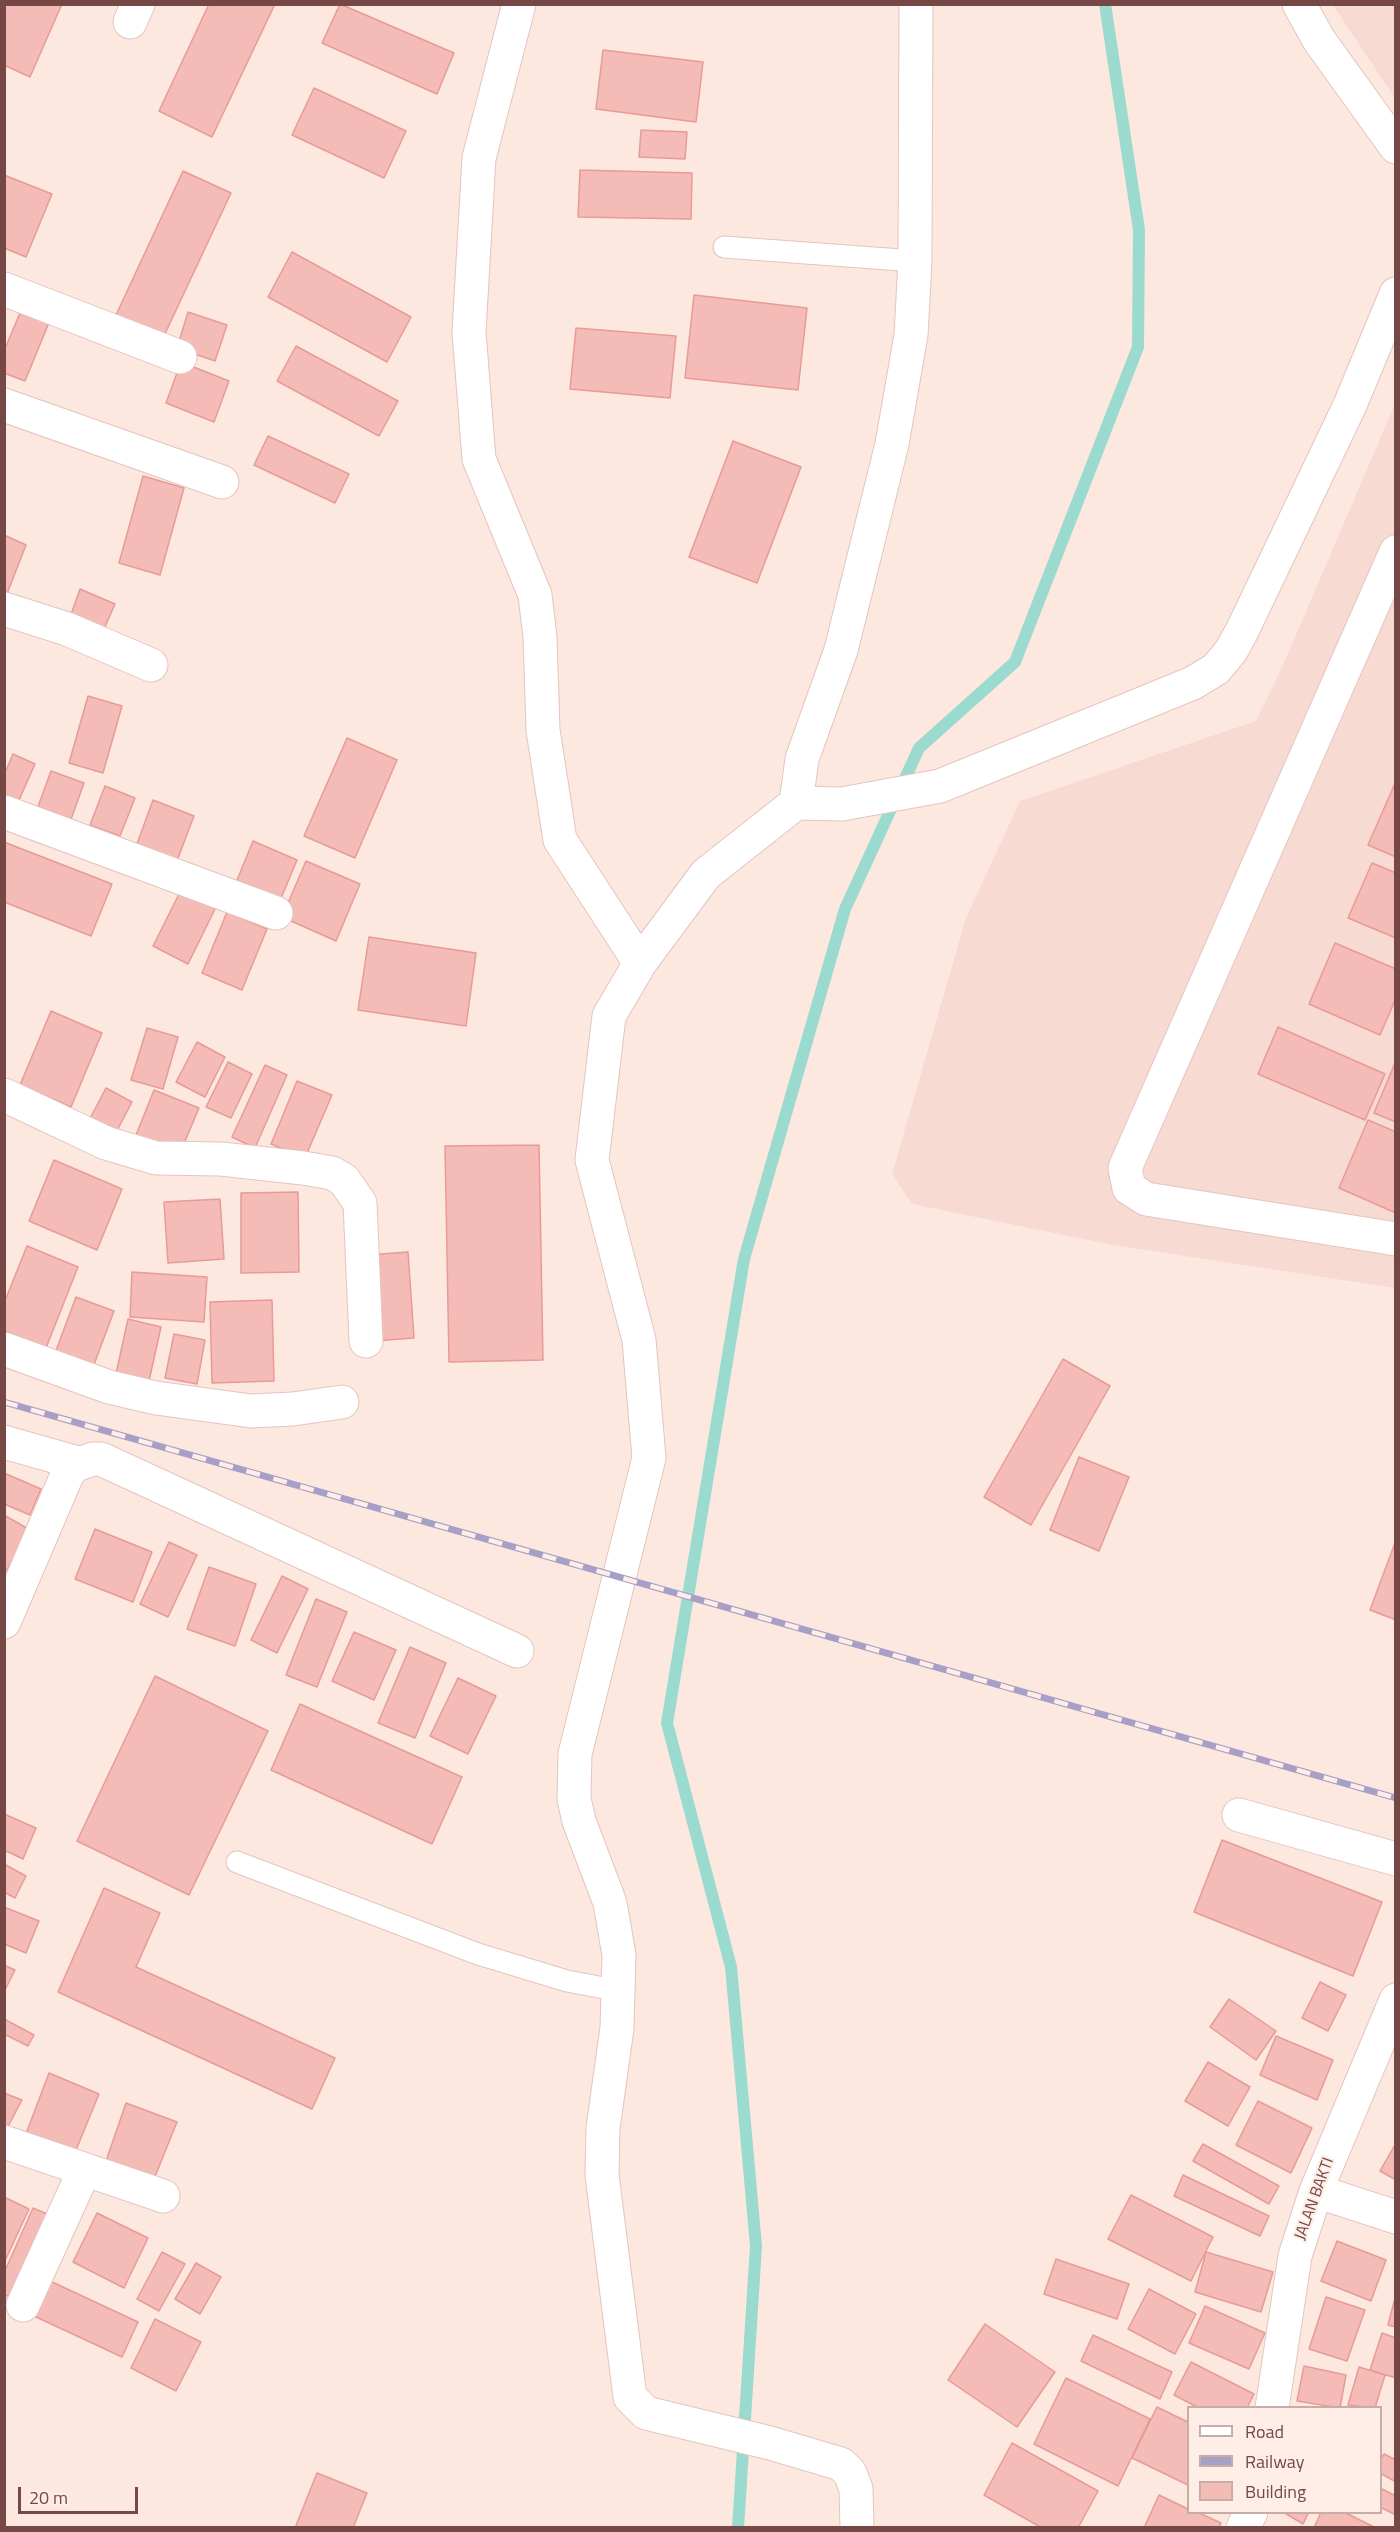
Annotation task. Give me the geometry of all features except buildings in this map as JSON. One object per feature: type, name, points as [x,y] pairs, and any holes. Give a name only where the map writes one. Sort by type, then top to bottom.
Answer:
[{"type":"street","points":[[519,4],[479,158],[469,332],[479,459],[535,595],[540,637],[543,729],[560,840],[640,963]]},
{"type":"street","points":[[796,803],[802,759],[841,650],[892,444],[911,335],[915,261],[916,4]]},
{"type":"street","points":[[1299,4],[1319,40],[1395,147]]},
{"type":"street","points":[[4,289],[180,357]]},
{"type":"street","points":[[857,2528],[856,2489],[841,2464],[705,2426],[646,2413],[630,2397],[626,2381],[602,2175],[603,2128],[620,1991],[617,1933],[610,1903],[579,1821],[574,1799],[573,1776],[575,1754],[649,1458],[639,1340],[592,1160],[609,1016],[640,963],[706,874],[796,803],[842,804],[940,786],[1193,682],[1216,669],[1231,651],[1247,620],[1350,405],[1395,294]]},
{"type":"street","points":[[4,405],[222,482]]},
{"type":"street","points":[[1395,552],[1125,1168],[1129,1188],[1146,1199],[1395,1239]]},
{"type":"street","points":[[4,609],[67,629],[151,665]]},
{"type":"street","points":[[4,812],[276,913]]},
{"type":"street","points":[[4,1095],[106,1143],[156,1158],[221,1159],[303,1168],[332,1173],[344,1180],[360,1203],[366,1341]]},
{"type":"street","points":[[4,1349],[109,1387],[156,1398],[250,1411],[293,1409],[342,1402]]},
{"type":"street","points":[[4,1442],[78,1463],[101,1459],[517,1651]]},
{"type":"street","points":[[4,1622],[67,1475],[78,1463]]},
{"type":"street","points":[[1239,1815],[1395,1858]]},
{"type":"street","name":"JALAN BAKTI","points":[[1272,2406],[1295,2256],[1316,2191],[1395,2000]]},
{"type":"street","points":[[4,2142],[163,2196]]},
{"type":"street","points":[[23,2305],[84,2171]]},
{"type":"street","points":[[1316,2191],[1395,2217]]},
{"type":"street","points":[[1243,2528],[1250,2514]]},
{"type":"lane","points":[[724,247],[915,261]]},
{"type":"lane","points":[[237,1862],[477,1954],[567,1981],[620,1991]]},
{"type":"shaded area","points":[[1333,5],[1395,5],[1395,98]]},
{"type":"shaded area","points":[[1395,404],[1395,1288],[1113,1245],[912,1204],[892,1174],[966,918],[1020,801],[1256,721],[1284,663]]},
{"type":"waterway","points":[[738,2528],[756,2246],[731,1967],[667,1723],[744,1259],[845,909],[919,748],[1015,662],[1138,347],[1139,230],[1105,4]]},
{"type":"railway","points":[[4,1402],[1396,1798]]}]
